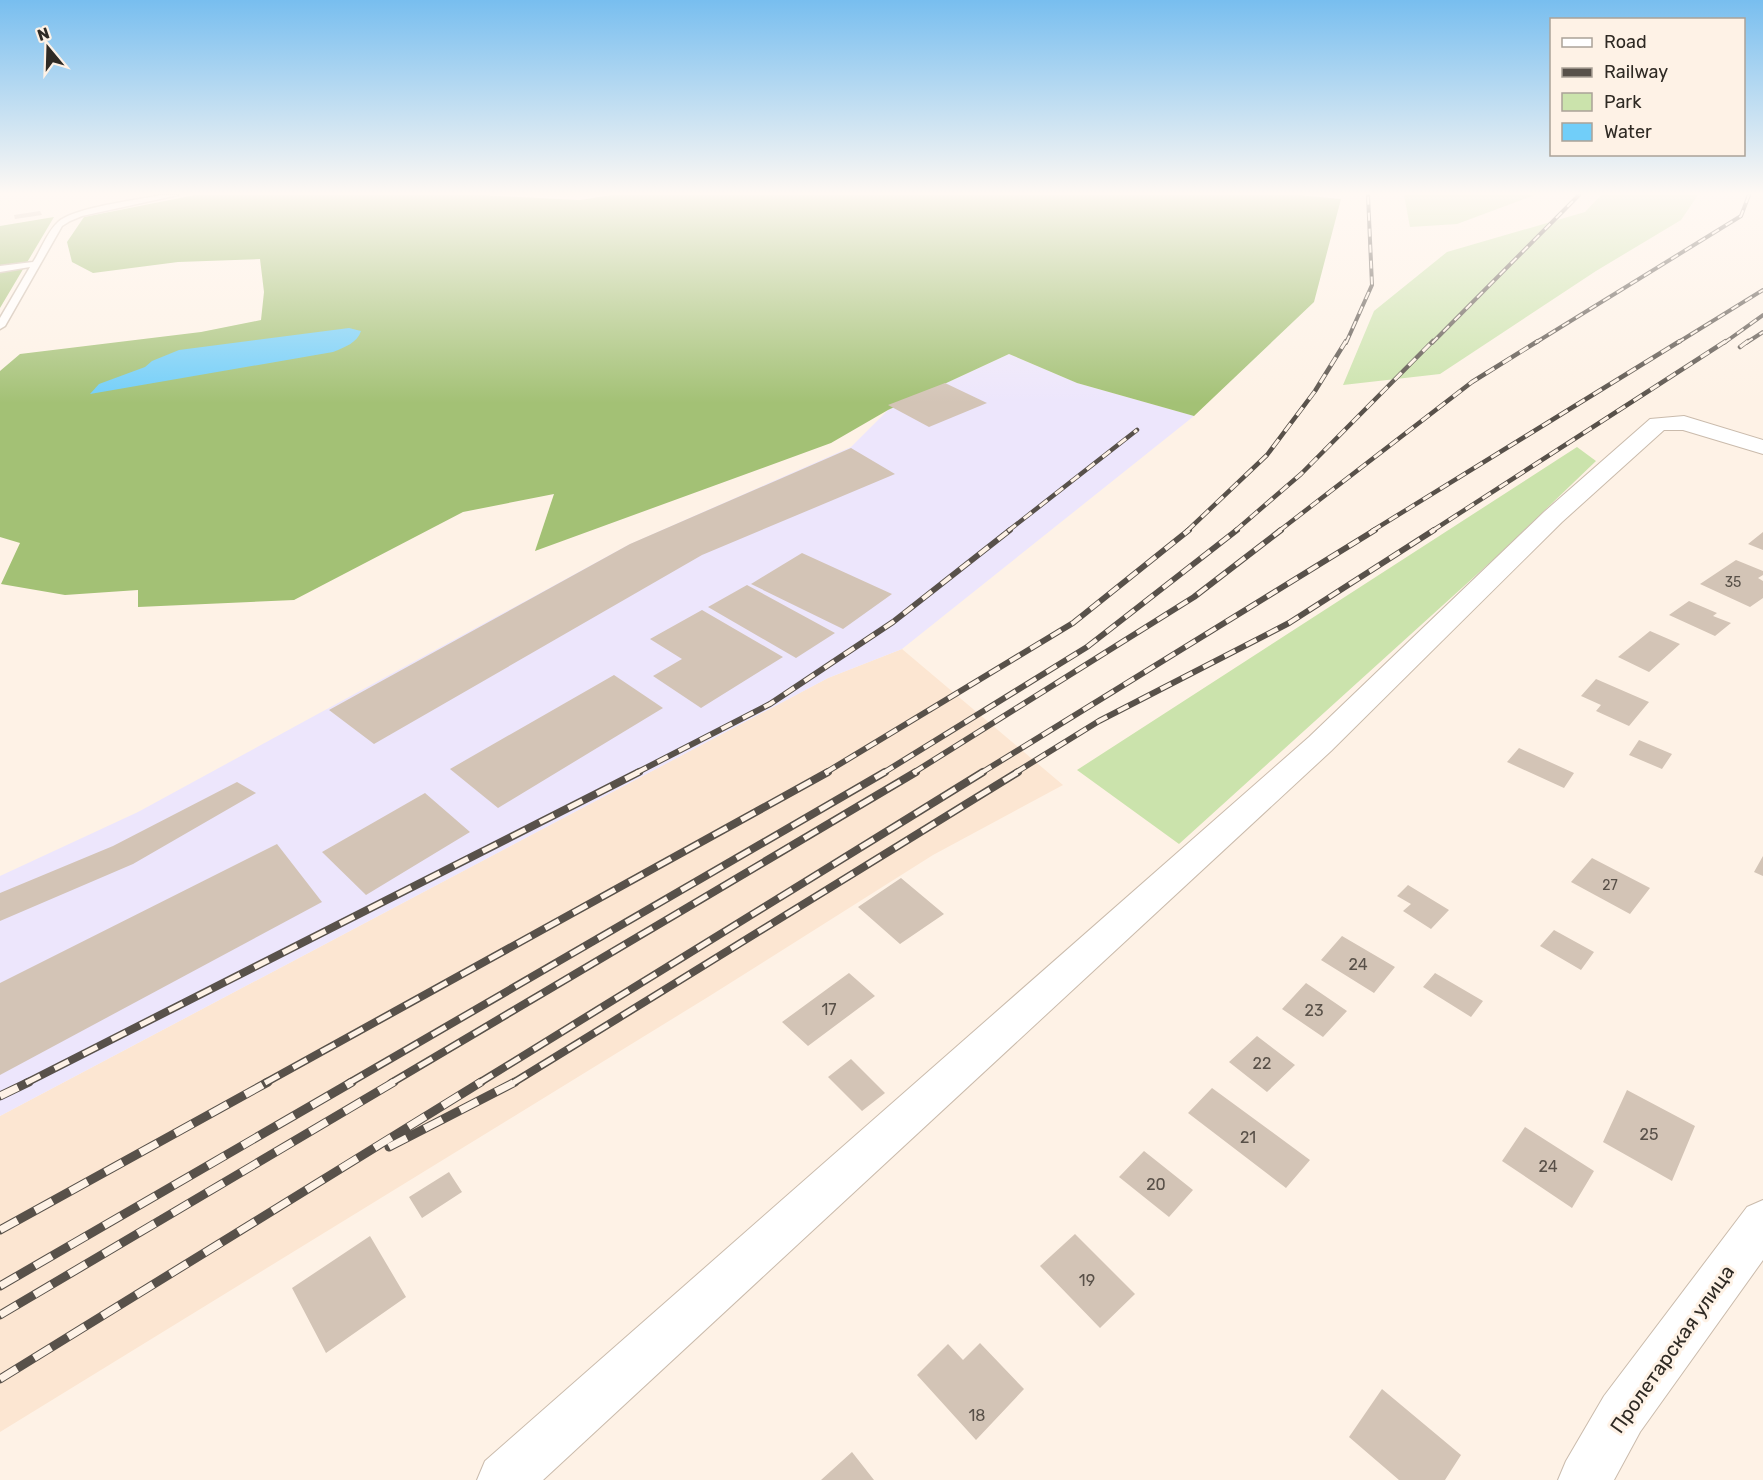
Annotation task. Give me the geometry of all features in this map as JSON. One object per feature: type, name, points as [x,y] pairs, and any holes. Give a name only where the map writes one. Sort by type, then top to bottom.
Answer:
[{"type":"street","points":[[504,1480],[1320,744],[1552,518],[1658,424],[1684,423],[1763,447]]},
{"type":"street","name":"Пролетарская улица","points":[[1585,1480],[1622,1413],[1763,1222]]},
{"type":"lane","points":[[0,269],[37,264]]},
{"type":"lane","points":[[0,326],[37,264]]},
{"type":"shaded area","points":[[1009,354],[1077,383],[1194,416],[902,649],[828,678],[0,1116],[0,876],[138,812],[628,545],[851,447],[888,410]]},
{"type":"shaded area","points":[[902,649],[1063,785],[933,855],[708,997],[0,1432],[0,1116],[828,678]]},
{"type":"green space","points":[[0,264],[26,264],[0,308]]},
{"type":"green space","points":[[76,264],[162,264],[93,273]]},
{"type":"green space","points":[[261,264],[1324,264],[1314,302],[1194,416],[1077,383],[1009,354],[888,410],[831,443],[535,551],[554,494],[463,512],[294,600],[138,607],[138,590],[65,595],[1,584],[20,543],[0,537],[0,371],[20,354],[201,332],[261,320],[264,292]]},
{"type":"green space","points":[[1432,264],[1608,264],[1440,374],[1343,385],[1374,311]]},
{"type":"green space","points":[[1577,447],[1596,461],[1495,558],[1179,844],[1077,770]]},
{"type":"water","points":[[349,328],[361,331],[357,339],[333,352],[90,394],[99,384],[145,367],[152,361],[179,350]]},
{"type":"building","points":[[945,383],[987,403],[929,427],[888,405]]},
{"type":"building","points":[[851,448],[895,474],[702,555],[374,744],[329,710],[630,544]]},
{"type":"building","points":[[1763,532],[1763,550],[1748,544]]},
{"type":"building","points":[[802,553],[892,594],[843,629],[751,584]]},
{"type":"building","points":[[1736,560],[1763,571],[1763,575],[1758,578],[1763,581],[1763,598],[1750,607],[1700,584]]},
{"type":"building","points":[[747,585],[835,633],[796,658],[708,607]]},
{"type":"building","points":[[1689,601],[1717,613],[1713,616],[1731,623],[1715,636],[1669,615]]},
{"type":"building","points":[[702,610],[783,657],[701,708],[653,676],[682,659],[650,639]]},
{"type":"building","points":[[1650,631],[1680,644],[1649,672],[1618,657]]},
{"type":"building","points":[[614,675],[663,708],[498,808],[450,769]]},
{"type":"building","points":[[1596,679],[1649,702],[1629,726],[1596,711],[1601,705],[1581,696]]},
{"type":"building","points":[[1639,740],[1672,754],[1662,769],[1629,755]]},
{"type":"building","points":[[1519,748],[1574,773],[1564,788],[1507,762]]},
{"type":"building","points":[[237,782],[256,793],[133,864],[0,921],[0,893],[113,846]]},
{"type":"building","points":[[425,793],[470,832],[366,895],[322,852]]},
{"type":"building","points":[[277,844],[322,902],[0,1075],[0,983]]},
{"type":"building","points":[[1763,856],[1763,876],[1754,872]]},
{"type":"building","points":[[1592,858],[1650,888],[1630,914],[1571,882]]},
{"type":"building","points":[[901,878],[944,914],[900,944],[858,907]]},
{"type":"building","points":[[1408,885],[1449,910],[1431,929],[1403,911],[1411,904],[1397,896]]},
{"type":"building","points":[[1554,930],[1594,952],[1581,970],[1540,946]]},
{"type":"building","points":[[1342,936],[1395,967],[1374,993],[1321,960]]},
{"type":"building","points":[[849,973],[875,996],[808,1046],[782,1022]]},
{"type":"building","points":[[1435,973],[1483,1001],[1471,1017],[1423,987]]},
{"type":"building","points":[[1306,983],[1347,1011],[1323,1037],[1282,1009]]},
{"type":"building","points":[[1257,1036],[1295,1065],[1267,1092],[1229,1062]]},
{"type":"building","points":[[851,1059],[885,1093],[862,1111],[828,1077]]},
{"type":"building","points":[[1212,1088],[1310,1160],[1286,1188],[1188,1113]]},
{"type":"building","points":[[1627,1090],[1695,1126],[1672,1181],[1603,1142]]},
{"type":"building","points":[[1525,1127],[1594,1171],[1572,1208],[1502,1161]]},
{"type":"building","points":[[1144,1151],[1193,1190],[1169,1217],[1119,1177]]},
{"type":"building","points":[[449,1172],[462,1192],[422,1218],[409,1197]]},
{"type":"building","points":[[1075,1234],[1135,1294],[1100,1328],[1040,1266]]},
{"type":"building","points":[[370,1236],[406,1297],[326,1353],[292,1288]]},
{"type":"building","points":[[980,1343],[1024,1389],[976,1440],[917,1375],[948,1344],[963,1360]]},
{"type":"building","points":[[1382,1389],[1461,1455],[1445,1480],[1399,1480],[1349,1437]]},
{"type":"building","points":[[852,1452],[874,1480],[821,1480]]},
{"type":"railway","points":[[1346,343],[1372,285],[1371,264]]},
{"type":"railway","points":[[1432,343],[1510,264]]},
{"type":"railway","points":[[1535,343],[1663,264]]},
{"type":"railway","points":[[1677,343],[1763,290]]},
{"type":"railway","points":[[1724,343],[1763,315]]},
{"type":"railway","points":[[1746,343],[1763,332]]},
{"type":"railway","points":[[1187,531],[1267,455],[1315,391],[1346,341]]},
{"type":"railway","points":[[1235,531],[1301,474],[1433,341]]},
{"type":"railway","points":[[1279,531],[1472,382],[1538,341]]},
{"type":"railway","points":[[1372,531],[1680,341]]},
{"type":"railway","points":[[1432,531],[1726,341]]},
{"type":"railway","points":[[1740,347],[1748,341]]},
{"type":"railway","points":[[1008,531],[1137,430]]},
{"type":"railway","points":[[636,773],[770,704],[893,622],[1010,530]]},
{"type":"railway","points":[[825,773],[1073,623],[1189,530]]},
{"type":"railway","points":[[883,773],[1087,647],[1237,530]]},
{"type":"railway","points":[[913,773],[1194,597],[1281,530]]},
{"type":"railway","points":[[981,773],[1375,530]]},
{"type":"railway","points":[[1015,773],[1099,721],[1289,623],[1434,530]]},
{"type":"railway","points":[[26,1083],[639,772]]},
{"type":"railway","points":[[265,1083],[828,772]]},
{"type":"railway","points":[[349,1083],[885,772]]},
{"type":"railway","points":[[391,1083],[916,772]]},
{"type":"railway","points":[[479,1083],[983,772]]},
{"type":"railway","points":[[513,1083],[1018,772]]},
{"type":"railway","points":[[0,1096],[29,1082]]},
{"type":"railway","points":[[0,1230],[268,1082]]},
{"type":"railway","points":[[0,1286],[352,1082]]},
{"type":"railway","points":[[0,1315],[394,1082]]},
{"type":"railway","points":[[0,1379],[481,1082]]},
{"type":"railway","points":[[389,1147],[515,1082]]}]
